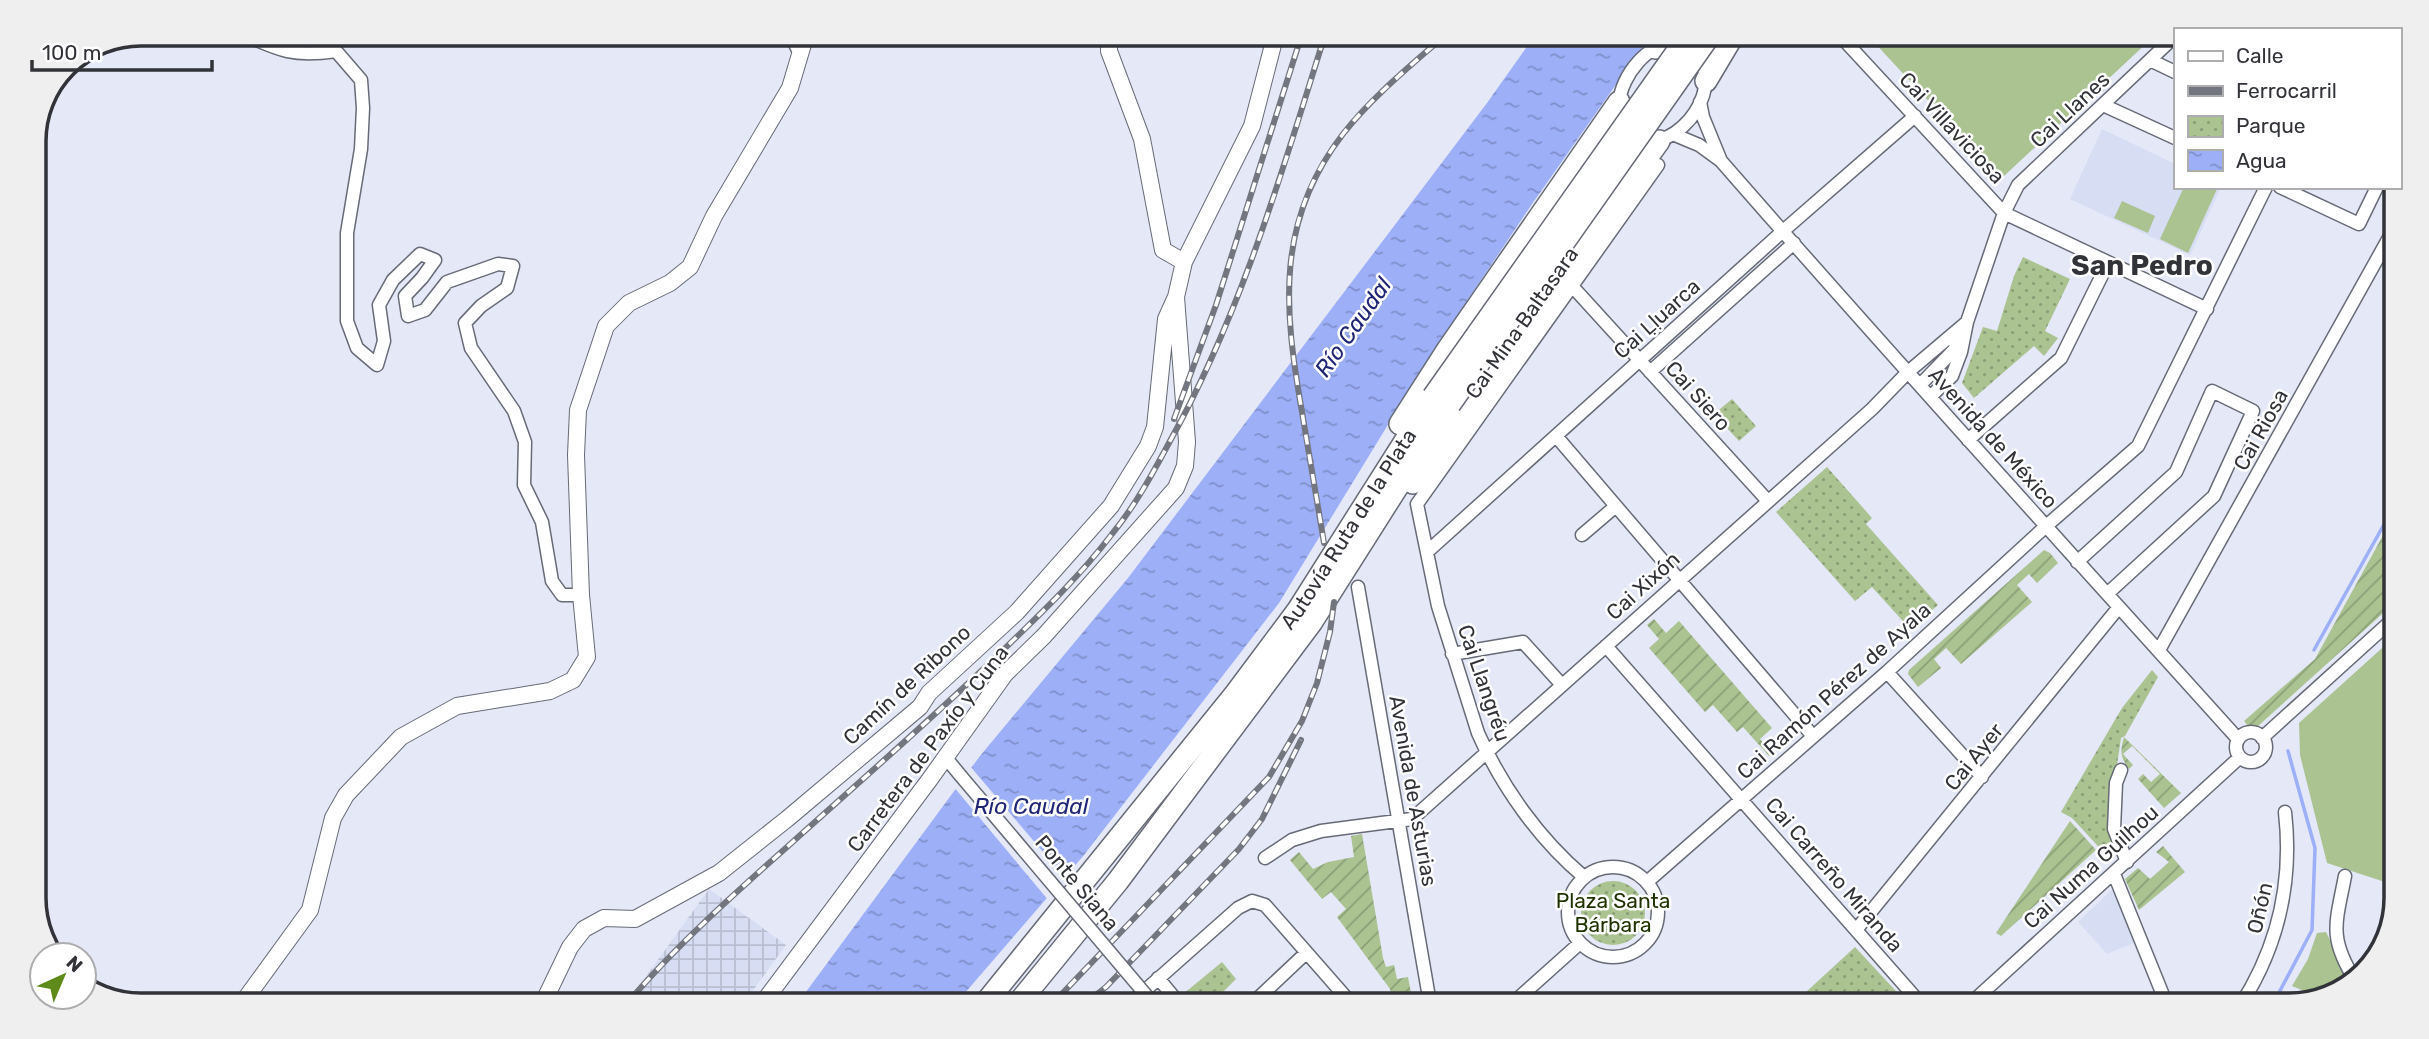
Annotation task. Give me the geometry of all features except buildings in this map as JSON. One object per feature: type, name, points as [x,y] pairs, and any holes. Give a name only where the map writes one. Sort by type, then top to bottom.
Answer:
[{"type":"highway","name":"Autovía Ruta de la Plata","points":[[992,993],[1236,693],[1298,610],[1681,46]]},
{"type":"highway","name":"Autovía Ruta de la Plata","points":[[1027,993],[1118,881],[1311,622],[1403,474],[1441,401],[1702,46]]},
{"type":"highway","points":[[1703,91],[1727,46]]},
{"type":"highway","points":[[1298,610],[1336,535],[1417,394],[1619,102]]},
{"type":"highway","points":[[1364,540],[1396,507],[1667,138]]},
{"type":"street","points":[[269,46],[282,52],[312,55],[336,51],[361,80],[363,108],[360,149],[347,233],[347,321],[356,348],[377,365],[384,341],[379,305],[393,280],[420,254],[435,260],[405,296],[408,316],[425,310],[447,282],[498,264],[513,266],[507,288],[481,306],[466,323],[471,348],[514,411],[525,443],[524,485],[542,522],[552,581],[562,595],[581,595]]},
{"type":"street","points":[[796,46],[800,54]]},
{"type":"street","points":[[250,993],[310,910],[333,818],[346,795],[401,737],[457,706],[550,691],[573,680],[587,657],[581,595],[576,455],[578,410],[606,326],[629,303],[670,283],[690,267],[714,216],[790,88],[802,46]]},
{"type":"street","points":[[1109,46],[1142,139],[1163,250],[1184,262]]},
{"type":"street","points":[[1177,297],[1184,262],[1252,126],[1273,46]]},
{"type":"street","points":[[1656,46],[1639,61],[1624,83],[1619,102],[1623,122],[1642,139],[1667,138],[1686,125],[1703,91],[1701,62],[1679,46]]},
{"type":"street","name":"Cai Villaviciosa","points":[[1855,46],[2004,213]]},
{"type":"street","name":"Cai Llanes","points":[[1967,323],[2004,213],[2018,185],[2165,46]]},
{"type":"street","points":[[2150,60],[2174,72]]},
{"type":"street","name":"Avenida de México","points":[[1703,91],[1703,117],[1721,161]]},
{"type":"street","points":[[2103,105],[2174,138]]},
{"type":"street","name":"Cai Ḷḷuarca","points":[[1427,552],[1783,231],[1915,116]]},
{"type":"street","name":"Avenida de México","points":[[1667,138],[1699,145],[1721,161],[2045,527],[2160,650],[2238,739]]},
{"type":"street","name":"Cai Mina Baltasara","points":[[1417,504],[1658,165]]},
{"type":"street","name":"Cai Ramón Pérez de Ayala","points":[[1647,883],[2138,446],[2265,189]]},
{"type":"street","points":[[2284,189],[2359,224],[2376,189]]},
{"type":"street","points":[[2004,213],[2207,309]]},
{"type":"street","points":[[1650,372],[1794,243]]},
{"type":"street","name":"Cai Riosa","points":[[2160,650],[2383,249]]},
{"type":"street","points":[[1968,440],[2061,358],[2108,263]]},
{"type":"street","name":"Cai Siero","points":[[1572,286],[1767,500]]},
{"type":"street","name":"Carretera de Paxío y Cuna","points":[[770,993],[946,758],[1004,674],[1044,636],[1175,488],[1185,466],[1187,442],[1177,297]]},
{"type":"street","name":"Camín de Ribono","points":[[548,993],[570,947],[584,929],[604,918],[635,919],[719,873],[920,707],[929,693],[1017,612],[1111,506],[1148,446],[1155,427],[1166,319],[1177,297]]},
{"type":"street","points":[[1920,385],[1954,350],[1967,323]]},
{"type":"street","points":[[1930,397],[1952,376],[1961,352],[1967,323]]},
{"type":"street","name":"Cai Xixón","points":[[1399,821],[1412,819],[1872,409],[1908,372],[1967,323]]},
{"type":"street","points":[[2077,562],[2176,472],[2212,391],[2253,411],[2214,496],[2107,594]]},
{"type":"street","points":[[1556,436],[1812,736]]},
{"type":"street","name":"Cai Llangréu","points":[[1417,504],[1438,606],[1468,707],[1486,753],[1516,801],[1556,849],[1584,877]]},
{"type":"street","points":[[1581,535],[1616,506]]},
{"type":"street","name":"Avenida de Asturias","points":[[1358,587],[1428,993]]},
{"type":"street","name":"Cai Ayer","points":[[1856,930],[2119,607]]},
{"type":"street","points":[[2262,738],[2384,628]]},
{"type":"street","points":[[1452,654],[1522,642],[1562,685]]},
{"type":"street","name":"Cai Carreño Miranda","points":[[1606,646],[1911,993]]},
{"type":"street","points":[[1887,672],[1982,778]]},
{"type":"street","points":[[2250,732],[2262,738],[2266,750],[2261,759],[2252,763],[2239,758],[2235,749],[2238,739],[2250,732]]},
{"type":"street","name":"Ponte Siana","points":[[946,758],[1144,993]]},
{"type":"street","name":"Cai Numa Guilhou","points":[[1981,993],[2239,758]]},
{"type":"street","points":[[2121,770],[2116,783],[2114,829],[2127,862]]},
{"type":"street","name":"Oñón","points":[[2248,993],[2274,939],[2280,913],[2289,843],[2285,812]]},
{"type":"street","points":[[1265,858],[1292,840],[1321,831],[1399,821]]},
{"type":"street","points":[[1622,868],[1635,873],[1647,883],[1658,906],[1658,920],[1645,945],[1633,953],[1605,957],[1591,952],[1580,943],[1572,931],[1568,909],[1574,889],[1584,877],[1595,870],[1622,868]]},
{"type":"street","points":[[2114,874],[2162,993]]},
{"type":"street","points":[[2345,876],[2335,930],[2340,957],[2349,971]]},
{"type":"street","points":[[1141,993],[1238,908],[1252,901],[1259,901],[1342,993]]},
{"type":"street","points":[[1524,993],[1580,943]]},
{"type":"street","points":[[1264,993],[1306,953]]},
{"type":"street","points":[[1157,978],[1170,993]]},
{"type":"shaded area","points":[[2102,129],[2174,164],[2174,189],[2220,189],[2190,255],[2070,199]]},
{"type":"shaded area","points":[[2115,887],[2136,942],[2107,954],[2078,922]]},
{"type":"shaded area","points":[[709,889],[786,945],[751,993],[634,993]]},
{"type":"green space","points":[[1878,46],[2144,46],[2004,176],[1998,176]]},
{"type":"green space","points":[[2183,189],[2217,189],[2188,253],[2160,239]]},
{"type":"green space","points":[[2122,201],[2155,216],[2148,233],[2114,218]]},
{"type":"green space","points":[[2023,257],[2070,279],[2045,331],[2058,338],[2044,356],[2034,346],[1974,398],[1962,383],[1983,327],[1997,331],[2014,276]]},
{"type":"green space","points":[[1732,399],[1756,426],[1739,441],[1714,414]]},
{"type":"green space","points":[[1827,467],[1872,518],[1866,524],[1938,605],[1910,629],[1872,587],[1855,601],[1776,512]]},
{"type":"green space","points":[[2384,534],[2384,613],[2257,727],[2249,727],[2244,721],[2315,659]]},
{"type":"green space","points":[[2044,550],[2058,563],[2037,583],[2029,574],[2017,585],[2032,602],[1961,664],[1946,648],[1934,659],[1941,668],[1918,687],[1908,674],[1909,670]]},
{"type":"green space","points":[[1654,619],[1666,633],[1679,621],[1772,728],[1760,739],[1772,753],[1769,756],[1743,727],[1737,732],[1713,705],[1705,712],[1649,648],[1659,639],[1647,625]]},
{"type":"green space","points":[[2384,647],[2384,882],[2327,863],[2300,755],[2299,723]]},
{"type":"green space","points":[[2152,670],[2158,677],[2125,736],[2121,738],[2112,808],[2116,850],[2108,857],[2072,818],[2061,812],[2122,708]]},
{"type":"green space","points":[[2124,737],[2181,793],[2164,808],[2138,779],[2143,774],[2151,782],[2160,774],[2132,746],[2123,754],[2133,765],[2129,769],[2122,754]]},
{"type":"green space","points":[[2070,821],[2096,850],[2001,936],[1996,933]]},
{"type":"green space","points":[[1362,834],[1386,967],[1394,965],[1397,979],[1408,977],[1411,993],[1391,993],[1337,917],[1346,909],[1331,892],[1322,899],[1290,860],[1299,852],[1313,869],[1328,862],[1354,857],[1351,836]]},
{"type":"green space","points":[[2163,846],[2185,872],[2139,910],[2125,879],[2138,868],[2150,879],[2169,862],[2156,852]]},
{"type":"green space","name":"Plaza Santa Bárbara","points":[[1613,881],[1636,890],[1645,913],[1636,936],[1613,945],[1590,936],[1581,913],[1590,890]]},
{"type":"green space","points":[[2326,932],[2347,973],[2331,984],[2307,992],[2292,986],[2308,959],[2317,933]]},
{"type":"green space","points":[[1855,947],[1898,993],[1805,993]]},
{"type":"green space","points":[[1222,962],[1236,979],[1222,993],[1184,993]]},
{"type":"water","name":"Río Caudal","points":[[1527,46],[1643,46],[1430,356],[1279,603],[1084,855],[965,993],[805,993],[980,756],[1128,578]]},
{"type":"pier","points":[[969,765],[1067,880],[1049,901],[953,786]]},
{"type":"waterway","points":[[2314,650],[2384,525]]},
{"type":"waterway","points":[[2279,993],[2312,930],[2315,848],[2288,751]]},
{"type":"railway","points":[[1174,419],[1216,305],[1298,46]]},
{"type":"railway","points":[[636,993],[746,883],[944,706],[1026,628],[1085,567],[1120,523],[1164,453],[1218,344],[1258,243],[1322,46]]},
{"type":"railway","points":[[1324,543],[1291,337],[1290,267],[1295,233],[1305,200],[1321,167],[1343,134],[1378,95],[1433,46]]},
{"type":"railway","points":[[1063,993],[1269,777],[1302,721],[1317,683],[1330,632],[1334,602]]},
{"type":"railway","points":[[1098,993],[1239,849],[1262,819],[1301,740]]},
{"type":"district","name":"San Pedro","points":[[2142,265]]}]
